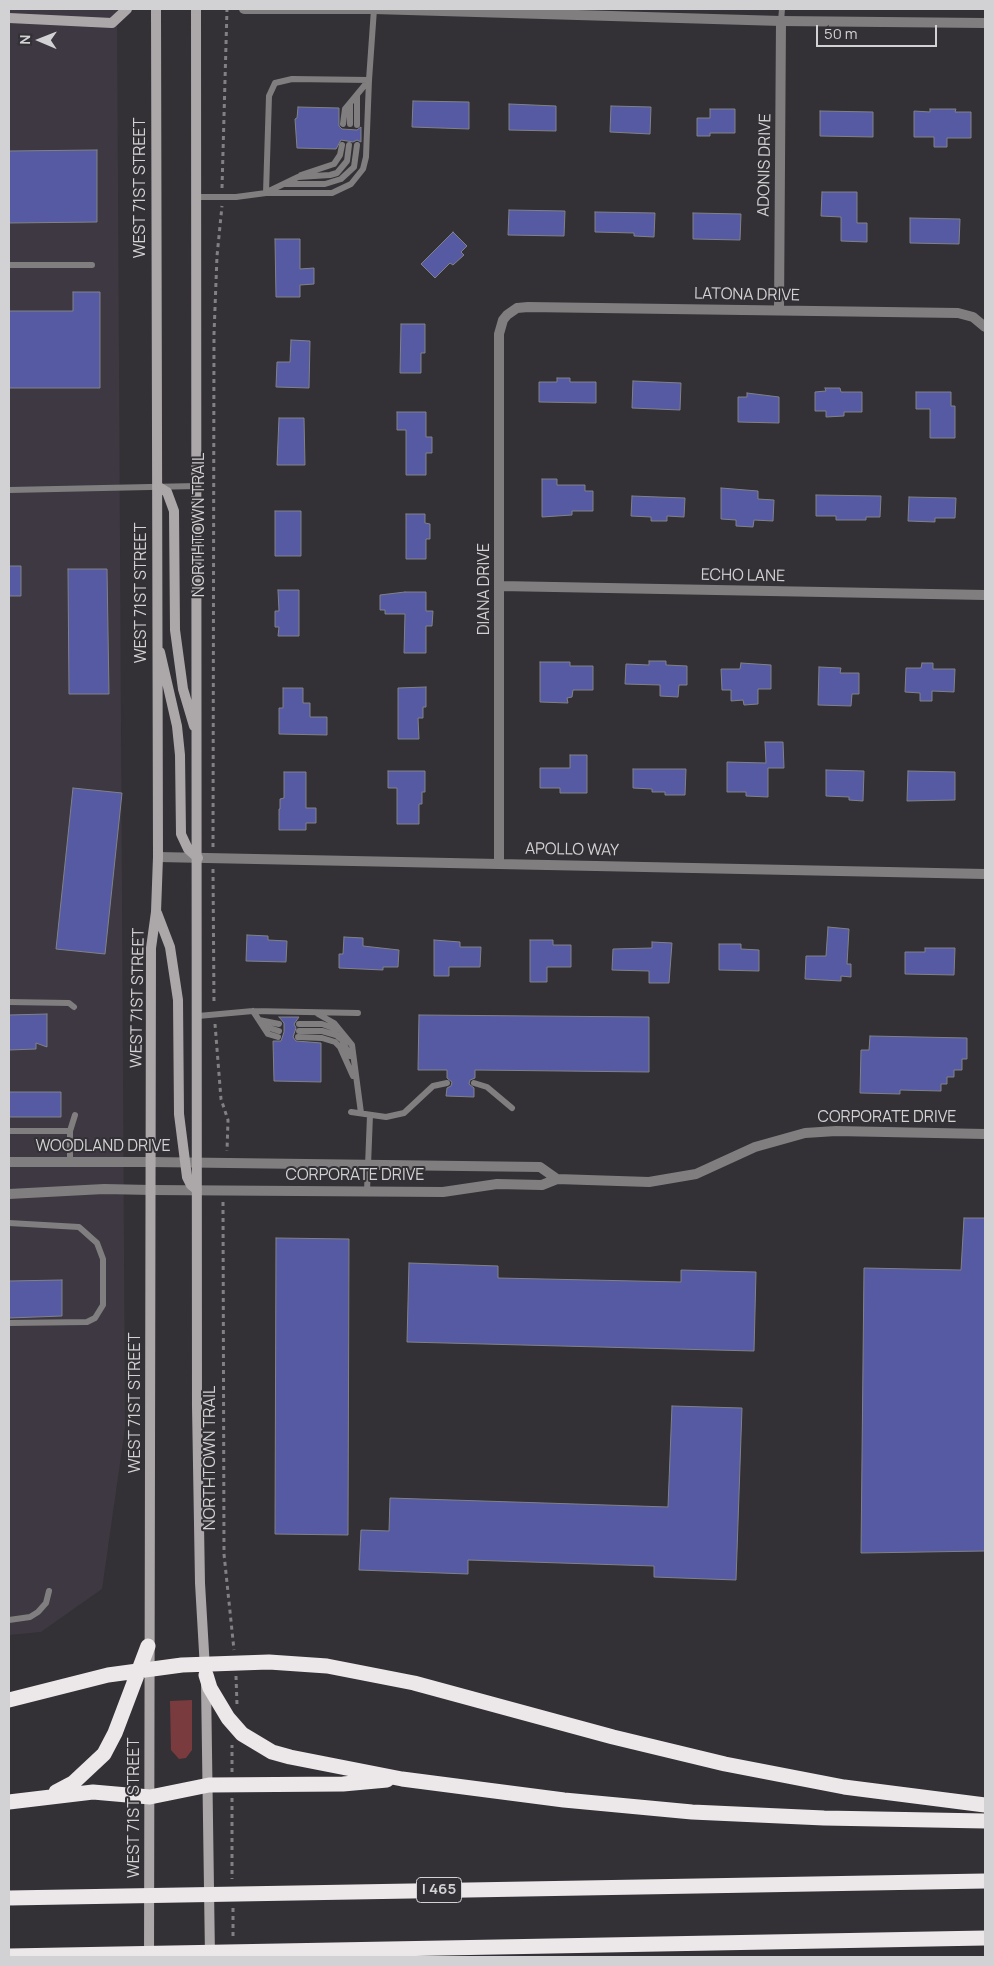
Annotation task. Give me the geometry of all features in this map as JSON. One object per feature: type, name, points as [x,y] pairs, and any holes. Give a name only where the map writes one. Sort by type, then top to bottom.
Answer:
[{"type":"highway","points":[[42,1797],[73,1783],[104,1754],[115,1733],[148,1646]]},
{"type":"highway","points":[[9,1700],[108,1675],[190,1665],[238,1665],[269,1662],[298,1664],[385,1676],[622,1740],[725,1764],[844,1787],[985,1805]]},
{"type":"highway","points":[[206,1675],[210,1688],[228,1718],[242,1734],[272,1752],[402,1779],[564,1800],[692,1812],[824,1818],[985,1821]]},
{"type":"highway","points":[[9,1802],[93,1792],[150,1797],[209,1785],[343,1784],[402,1779]]},
{"type":"highway","name":"I 465","points":[[9,1898],[985,1881]]},
{"type":"highway","points":[[9,1956],[985,1938]]},
{"type":"main road","points":[[9,18],[112,23],[127,9]]},
{"type":"main road","name":"WEST 71ST STREET","points":[[149,1957],[150,1797],[148,1646],[151,1509],[151,948],[156,912],[158,857],[156,9]]},
{"type":"main road","points":[[196,9],[198,1416],[200,1583],[206,1675],[209,1785],[210,1957]]},
{"type":"main road","points":[[157,486],[167,492],[174,511],[174,630],[183,689],[197,736]]},
{"type":"main road","points":[[156,638],[171,693],[177,726],[180,755],[182,834],[188,849],[198,858]]},
{"type":"main road","points":[[156,912],[170,947],[178,1000],[179,1114],[187,1177],[191,1185],[197,1190]]},
{"type":"street","points":[[244,9],[374,9],[781,20],[985,23]]},
{"type":"street","name":"ADONIS DRIVE","points":[[779,310],[781,20]]},
{"type":"street","name":"LATONA DRIVE","points":[[507,315],[517,308],[528,307],[958,313],[973,317],[985,326]]},
{"type":"street","name":"DIANA DRIVE","points":[[499,864],[499,334],[503,320],[507,315]]},
{"type":"street","name":"ECHO LANE","points":[[500,586],[985,595]]},
{"type":"street","name":"APOLLO WAY","points":[[158,857],[985,874]]},
{"type":"street","name":"CORPORATE DRIVE","points":[[151,1190],[443,1192],[497,1184],[542,1185],[557,1179],[630,1182],[671,1180],[696,1174],[748,1150],[776,1140],[812,1132],[985,1134]]},
{"type":"street","name":"WOODLAND DRIVE","points":[[9,1162],[197,1163]]},
{"type":"street","name":"CORPORATE DRIVE","points":[[197,1163],[540,1167],[557,1179]]},
{"type":"street","points":[[9,1194],[104,1189],[151,1190]]},
{"type":"lane","points":[[197,197],[236,197],[266,193],[332,193],[342,190],[357,177],[366,157],[374,9]]},
{"type":"lane","points":[[781,20],[782,9]]},
{"type":"lane","points":[[266,193],[269,96],[275,83],[292,79],[369,80]]},
{"type":"lane","points":[[346,124],[345,109],[369,80]]},
{"type":"lane","points":[[357,95],[357,124]]},
{"type":"lane","points":[[266,193],[298,177],[324,176],[337,172],[347,162],[346,145]]},
{"type":"lane","points":[[284,184],[325,184],[341,179],[354,167],[357,145]]},
{"type":"lane","points":[[9,266],[92,265]]},
{"type":"lane","points":[[9,490],[197,486]]},
{"type":"lane","points":[[9,1002],[69,1002],[74,1007]]},
{"type":"lane","points":[[253,1011],[268,1034],[278,1031],[261,1023]]},
{"type":"lane","points":[[198,1016],[253,1011],[358,1013]]},
{"type":"lane","points":[[314,1012],[334,1023],[352,1045],[360,1113]]},
{"type":"lane","points":[[299,1024],[322,1024],[342,1032]]},
{"type":"lane","points":[[354,1067],[347,1047],[336,1035],[322,1031],[299,1034],[335,1042],[340,1047],[356,1084]]},
{"type":"lane","points":[[351,1112],[386,1117],[404,1113],[433,1086],[447,1083]]},
{"type":"lane","points":[[474,1083],[487,1087],[512,1108]]},
{"type":"lane","points":[[70,1161],[70,1131],[75,1115]]},
{"type":"lane","points":[[367,1191],[370,1115]]},
{"type":"lane","points":[[9,1131],[70,1131]]},
{"type":"lane","points":[[9,1223],[79,1226],[97,1244],[103,1259],[103,1305],[95,1318],[86,1322],[9,1322]]},
{"type":"lane","points":[[9,1620],[30,1617],[38,1612],[46,1603],[49,1591]]},
{"type":"path","points":[[222,180],[227,9]]},
{"type":"path","name":"NORTHTOWN TRAIL","points":[[213,840],[214,334],[217,256],[222,210]]},
{"type":"path","points":[[213,881],[214,1004]]},
{"type":"path","points":[[215,1024],[218,1082],[220,1098],[228,1120],[227,1136]]},
{"type":"path","name":"NORTHTOWN TRAIL","points":[[223,1216],[224,1554],[238,1665],[238,1698]]},
{"type":"path","points":[[232,1750],[232,1774]]},
{"type":"shaded area","points":[[9,9],[117,9],[125,1428],[102,1589],[41,1632],[9,1635]]},
{"type":"shaded area","points":[[192,1700],[192,1750],[186,1758],[179,1759],[171,1750],[170,1701]]},
{"type":"building","points":[[413,101],[469,102],[469,129],[412,127]]},
{"type":"building","points":[[509,104],[556,106],[556,131],[509,130]]},
{"type":"building","points":[[611,106],[651,107],[650,134],[610,132]]},
{"type":"building","points":[[298,107],[339,108],[339,126],[342,129],[357,130],[361,127],[361,142],[357,140],[353,142],[341,140],[336,149],[297,148],[295,119],[297,118]]},
{"type":"building","points":[[710,109],[735,109],[735,133],[710,133],[710,136],[697,136],[697,118],[710,118]]},
{"type":"building","points":[[930,109],[956,109],[955,112],[971,112],[971,138],[947,138],[947,147],[934,147],[934,137],[914,137],[914,111],[930,112]]},
{"type":"building","points":[[820,111],[873,112],[873,137],[820,136]]},
{"type":"building","points":[[97,150],[97,222],[9,223],[9,151]]},
{"type":"building","points":[[822,192],[857,192],[857,223],[867,223],[867,242],[841,241],[841,217],[821,216]]},
{"type":"building","points":[[509,210],[565,211],[564,236],[508,235]]},
{"type":"building","points":[[595,212],[655,213],[654,237],[634,236],[634,233],[595,232]]},
{"type":"building","points":[[693,213],[741,214],[740,240],[693,239]]},
{"type":"building","points":[[910,218],[960,219],[959,244],[910,243]]},
{"type":"building","points":[[453,232],[467,246],[461,252],[464,255],[453,265],[450,263],[435,278],[421,264]]},
{"type":"building","points":[[275,239],[300,239],[300,269],[314,268],[314,284],[300,285],[300,297],[276,297]]},
{"type":"building","points":[[73,292],[100,292],[100,388],[9,388],[9,311],[73,311]]},
{"type":"building","points":[[401,324],[425,324],[425,353],[421,353],[421,373],[400,373]]},
{"type":"building","points":[[291,340],[310,341],[309,388],[276,387],[277,362],[290,362]]},
{"type":"building","points":[[557,378],[570,378],[570,382],[596,382],[596,403],[539,402],[539,382],[557,382]]},
{"type":"building","points":[[633,381],[681,383],[680,410],[632,408]]},
{"type":"building","points":[[825,388],[840,388],[841,392],[862,392],[862,412],[844,412],[844,416],[826,417],[826,411],[815,411],[815,392],[826,391]]},
{"type":"building","points":[[916,392],[951,392],[951,406],[955,406],[955,438],[930,438],[930,409],[916,409]]},
{"type":"building","points":[[747,393],[779,397],[779,423],[738,422],[738,397],[747,397]]},
{"type":"building","points":[[397,412],[426,412],[426,437],[432,437],[432,453],[426,453],[426,475],[406,475],[406,430],[397,430]]},
{"type":"building","points":[[279,418],[304,418],[305,465],[277,465]]},
{"type":"building","points":[[542,479],[557,479],[557,485],[585,485],[585,491],[593,491],[593,511],[572,511],[572,515],[542,517]]},
{"type":"building","points":[[721,488],[758,491],[758,499],[774,500],[773,521],[754,520],[753,527],[736,526],[736,520],[721,519]]},
{"type":"building","points":[[816,495],[881,496],[880,517],[866,517],[866,520],[836,520],[836,516],[816,516]]},
{"type":"building","points":[[632,496],[685,498],[684,517],[667,516],[667,521],[651,521],[651,517],[631,516]]},
{"type":"building","points":[[909,497],[956,498],[955,518],[935,518],[935,522],[908,521]]},
{"type":"building","points":[[275,511],[301,511],[301,556],[275,556]]},
{"type":"building","points":[[406,514],[425,514],[425,523],[430,524],[430,539],[426,539],[426,559],[406,559]]},
{"type":"building","points":[[9,566],[21,566],[21,596],[9,596]]},
{"type":"building","points":[[68,569],[107,569],[109,694],[69,694]]},
{"type":"building","points":[[278,590],[299,590],[299,636],[278,636],[279,627],[275,627],[275,611],[279,611]]},
{"type":"building","points":[[426,592],[426,611],[433,611],[432,626],[426,626],[426,653],[404,653],[405,614],[385,614],[385,610],[380,610],[380,595]]},
{"type":"building","points":[[649,661],[666,661],[666,665],[687,666],[687,685],[679,685],[678,697],[660,696],[660,685],[625,684],[626,664],[649,665]]},
{"type":"building","points":[[540,662],[570,662],[570,666],[593,666],[593,690],[573,690],[572,697],[567,698],[568,703],[540,702]]},
{"type":"building","points":[[741,663],[771,665],[771,689],[758,689],[758,704],[744,705],[743,700],[731,701],[731,690],[722,690],[721,669],[740,669]]},
{"type":"building","points":[[922,663],[933,663],[933,669],[955,669],[954,692],[932,691],[932,701],[920,701],[920,693],[905,692],[906,668],[921,668]]},
{"type":"building","points":[[819,667],[841,668],[840,673],[859,673],[859,694],[852,694],[851,706],[818,705]]},
{"type":"building","points":[[426,687],[426,707],[423,707],[423,718],[418,718],[419,739],[398,739],[398,688]]},
{"type":"building","points":[[283,688],[303,688],[303,703],[310,703],[310,717],[327,717],[327,735],[279,734],[279,708],[283,708]]},
{"type":"building","points":[[765,742],[783,742],[784,768],[768,768],[768,797],[746,796],[746,792],[727,792],[727,762],[766,763]]},
{"type":"building","points":[[570,755],[587,755],[587,793],[560,793],[560,788],[540,788],[540,768],[570,768]]},
{"type":"building","points":[[633,769],[686,769],[685,795],[665,795],[665,792],[652,792],[652,789],[633,788]]},
{"type":"building","points":[[826,770],[864,771],[863,801],[849,800],[849,797],[826,796]]},
{"type":"building","points":[[388,771],[425,771],[425,792],[422,792],[422,804],[419,804],[419,824],[397,824],[397,788],[388,788]]},
{"type":"building","points":[[908,771],[955,772],[955,800],[907,801]]},
{"type":"building","points":[[284,772],[306,772],[306,808],[316,808],[316,823],[306,823],[306,830],[279,830],[280,799],[284,798]]},
{"type":"building","points":[[73,788],[122,793],[105,954],[56,949]]},
{"type":"building","points":[[828,927],[849,929],[847,964],[851,964],[851,977],[841,976],[841,981],[805,979],[806,956],[826,956]]},
{"type":"building","points":[[247,935],[268,936],[268,940],[287,941],[286,962],[246,961]]},
{"type":"building","points":[[344,937],[363,938],[363,946],[399,950],[398,967],[383,967],[383,970],[339,968],[339,954],[343,954]]},
{"type":"building","points":[[434,940],[460,942],[460,947],[481,947],[480,967],[449,967],[449,976],[434,976]]},
{"type":"building","points":[[530,940],[553,940],[553,945],[571,945],[571,967],[547,967],[547,982],[530,982]]},
{"type":"building","points":[[652,942],[672,943],[669,983],[649,983],[649,971],[612,970],[613,949],[652,948]]},
{"type":"building","points":[[719,944],[741,944],[741,949],[759,950],[759,971],[719,970]]},
{"type":"building","points":[[925,948],[955,948],[954,975],[905,974],[905,952],[925,952]]},
{"type":"building","points":[[47,1014],[47,1047],[36,1043],[36,1049],[9,1050],[9,1015]]},
{"type":"building","points":[[419,1015],[649,1017],[649,1072],[475,1070],[475,1078],[470,1080],[469,1084],[474,1088],[474,1097],[446,1096],[447,1088],[451,1086],[452,1082],[447,1078],[447,1070],[418,1070]]},
{"type":"building","points":[[279,1017],[299,1017],[294,1024],[296,1028],[293,1037],[296,1041],[321,1043],[321,1082],[274,1081],[273,1041],[281,1041],[284,1032],[284,1023]]},
{"type":"building","points":[[870,1036],[967,1038],[967,1059],[962,1059],[962,1070],[954,1070],[954,1077],[947,1077],[947,1084],[941,1084],[941,1091],[900,1090],[900,1094],[860,1093],[861,1050],[869,1050]]},
{"type":"building","points":[[9,1092],[61,1092],[61,1117],[9,1117]]},
{"type":"building","points":[[964,1218],[985,1218],[985,1551],[861,1553],[864,1268],[961,1270]]},
{"type":"building","points":[[276,1238],[349,1239],[348,1535],[275,1534]]},
{"type":"building","points":[[409,1263],[498,1266],[498,1278],[681,1282],[681,1270],[756,1272],[754,1351],[407,1342]]},
{"type":"building","points":[[62,1280],[62,1316],[9,1318],[9,1281]]},
{"type":"building","points":[[672,1406],[742,1408],[736,1580],[654,1577],[654,1566],[468,1560],[468,1574],[359,1570],[361,1530],[389,1531],[390,1498],[668,1507]]}]
